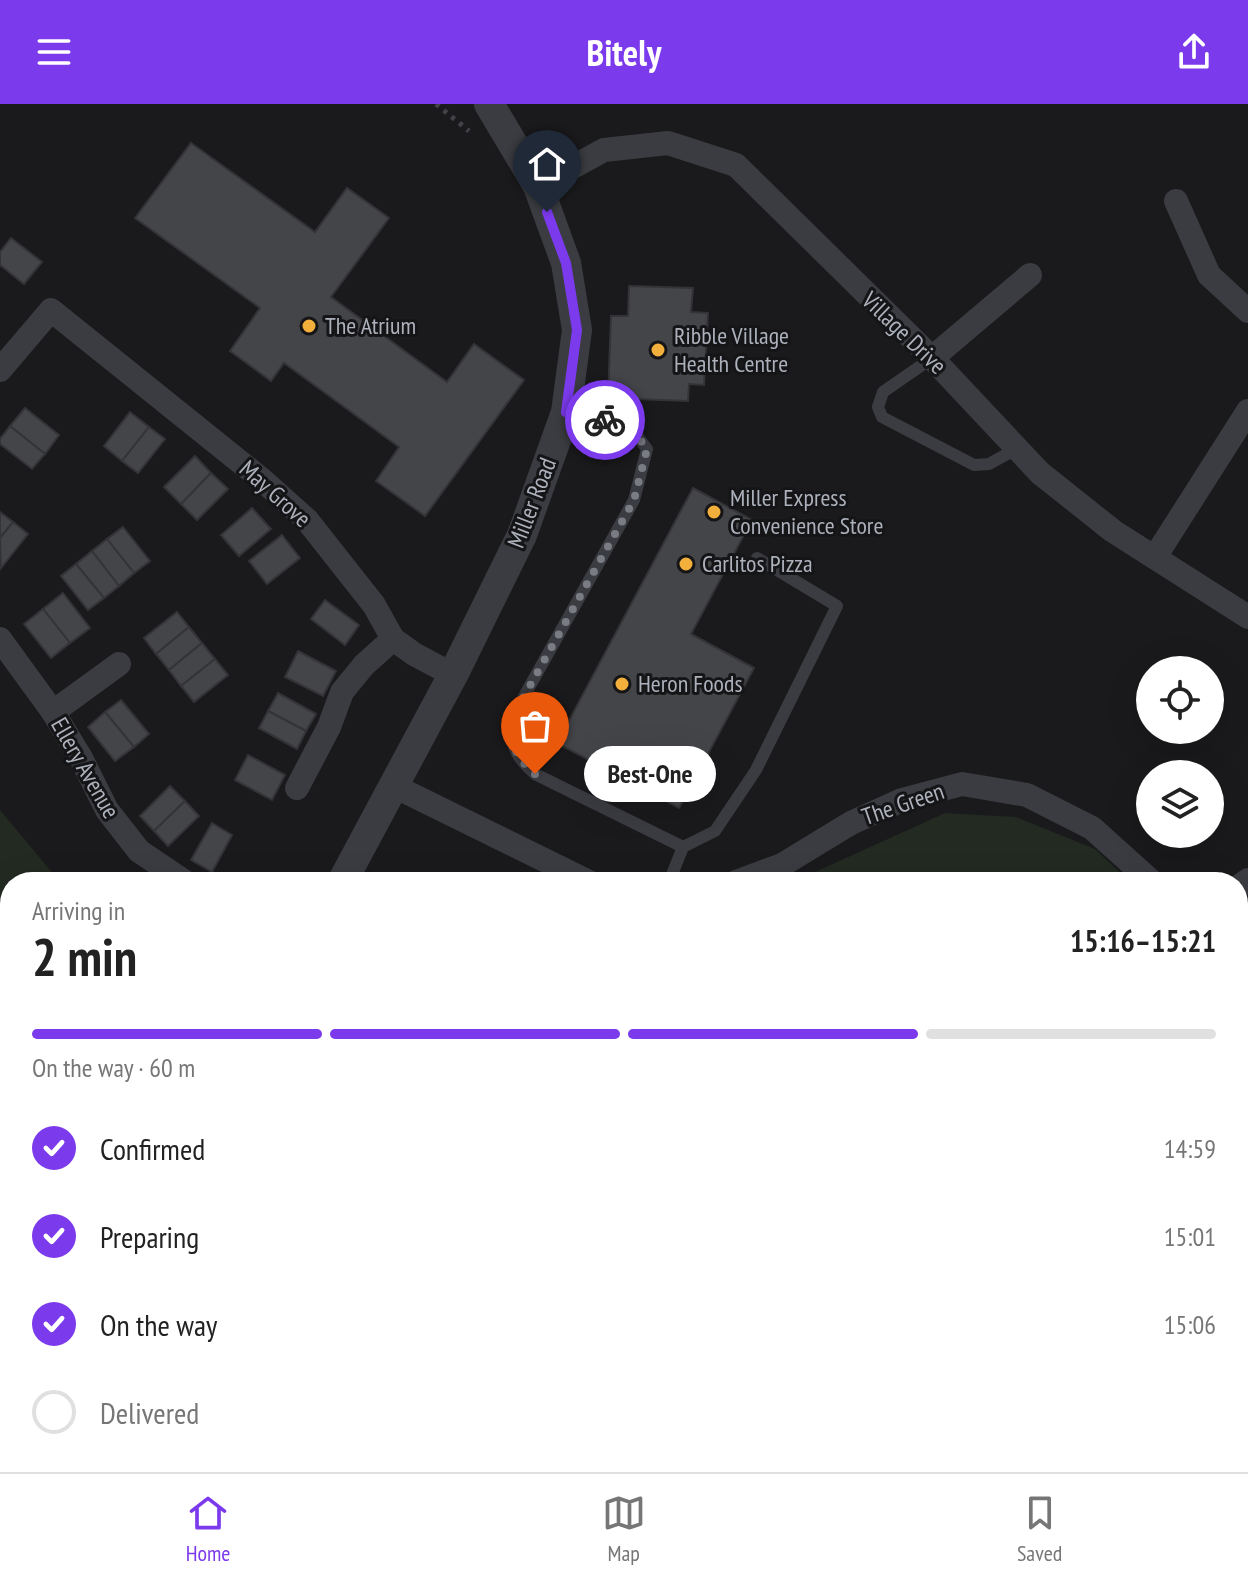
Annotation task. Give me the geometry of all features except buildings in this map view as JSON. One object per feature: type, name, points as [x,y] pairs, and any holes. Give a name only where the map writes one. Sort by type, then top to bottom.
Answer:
[{"type":"street","name":"Miller Road","points":[[347,872],[453,675],[522,535],[566,412],[577,330],[566,263],[538,186],[489,104]]},
{"type":"street","name":"Village Drive","points":[[538,186],[604,150],[668,143],[736,165],[932,358],[1040,473],[1113,531],[1248,617]]},
{"type":"street","points":[[1176,201],[1209,275],[1248,311]]},
{"type":"street","points":[[932,358],[1030,275]]},
{"type":"street","name":"May Grove","points":[[0,370],[51,310],[260,478],[307,520],[374,605],[393,639]]},
{"type":"street","points":[[1155,557],[1248,411]]},
{"type":"street","name":"Ellery Avenue","points":[[0,639],[53,712],[107,810],[139,851],[170,872]]},
{"type":"street","points":[[297,788],[329,727],[342,692],[364,665],[393,639],[453,675]]},
{"type":"street","points":[[53,712],[119,664]]},
{"type":"street","name":"The Green","points":[[763,872],[782,865],[851,823],[902,800],[962,784],[1027,795],[1092,828],[1141,872]]},
{"type":"street","points":[[394,786],[569,872]]},
{"type":"lane","points":[[932,358],[883,392],[878,407],[882,417],[965,463],[989,464],[1016,449]]},
{"type":"lane","points":[[566,412],[629,425],[647,449],[634,500],[517,709],[511,736],[519,760],[535,774],[683,847]]},
{"type":"lane","points":[[673,872],[683,847],[715,831],[756,770],[837,606],[757,558]]},
{"type":"shaded area","points":[[0,810],[52,872],[0,872]]},
{"type":"shaded area","points":[[945,813],[1016,817],[1095,849],[1119,872],[815,872]]},
{"type":"way so far","points":[[535,774],[519,760],[511,736],[517,709],[634,500],[647,449],[629,425],[605,420]]},
{"type":"place","name":"The Atrium","points":[[309,326]]},
{"type":"place","name":"Ribble Village Health Centre","points":[[658,350]]},
{"type":"place","name":"Miller Express Convenience Store","points":[[714,512]]},
{"type":"place","name":"Carlitos Pizza","points":[[686,564]]},
{"type":"place","name":"Heron Foods","points":[[622,684]]},
{"type":"place","name":"Best-One","points":[[535,774]]},
{"type":"route","points":[[547,212],[566,263],[577,330],[566,412],[605,420]]}]
